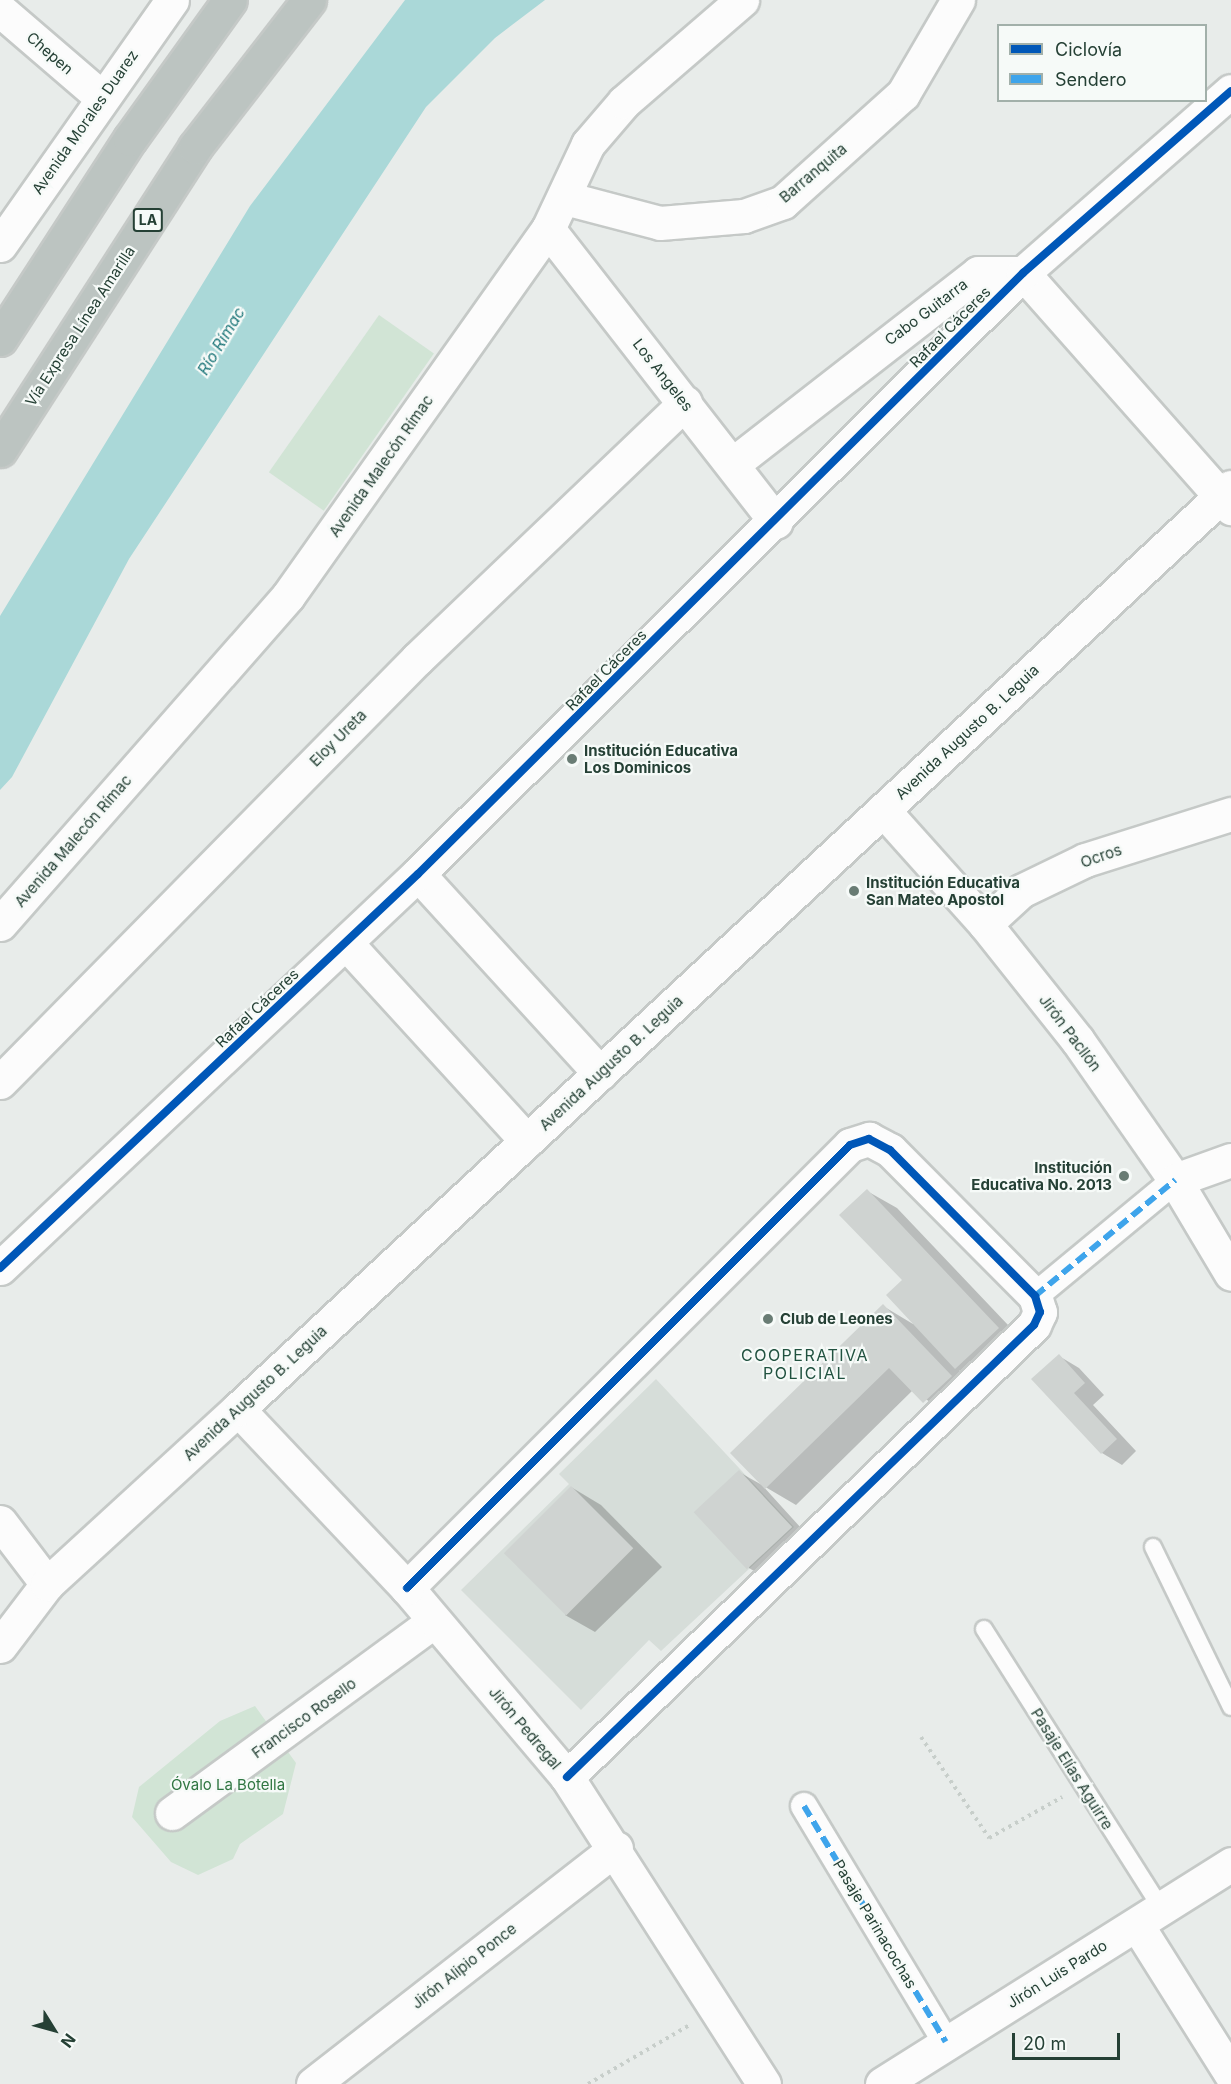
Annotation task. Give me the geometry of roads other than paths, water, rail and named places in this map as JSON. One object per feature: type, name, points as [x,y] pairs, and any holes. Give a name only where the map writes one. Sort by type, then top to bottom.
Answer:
[{"type":"highway","points":[[0,339],[130,139],[230,0]]},
{"type":"highway","name":"Vía Expresa Línea Amarilla","points":[[0,450],[195,147],[309,0]]},
{"type":"street","name":"Avenida Morales Duarez","points":[[0,245],[100,96],[172,0]]},
{"type":"street","name":"Avenida Malecón Rímac","points":[[0,924],[288,596],[549,229],[588,144],[624,102],[742,0]]},
{"type":"street","name":"Barranquita","points":[[565,198],[660,223],[744,216],[783,202],[903,94],[958,0]]},
{"type":"street","name":"Chepen","points":[[0,10],[100,96]]},
{"type":"street","name":"Rafael Cáceres","points":[[0,1268],[418,874],[776,522],[1023,273],[1231,91]]},
{"type":"street","name":"Los Angeles","points":[[549,229],[734,463],[776,522]]},
{"type":"street","name":"Cabo Guitarra","points":[[734,463],[978,273],[1023,273]]},
{"type":"street","points":[[1023,273],[1228,497]]},
{"type":"street","name":"Eloy Ureta","points":[[0,1082],[408,668],[685,403]]},
{"type":"street","name":"Avenida Augusto B. Leguia","points":[[0,1646],[47,1584],[883,810],[1228,497]]},
{"type":"street","name":"Jirón Pacllón","points":[[883,810],[985,924],[1078,1041],[1175,1180],[1231,1274]]},
{"type":"street","name":"Ocros","points":[[985,924],[1021,891],[1085,861],[1231,814]]},
{"type":"street","points":[[418,874],[600,1073]]},
{"type":"street","points":[[346,943],[527,1141]]},
{"type":"street","points":[[406,1588],[850,1145],[869,1139],[890,1150],[1035,1296],[1040,1312],[1034,1325],[567,1777]]},
{"type":"street","points":[[1035,1296],[1175,1180],[1231,1160]]},
{"type":"street","name":"Jirón Pedregal","points":[[238,1409],[406,1588],[567,1777],[616,1848],[764,2084]]},
{"type":"street","points":[[0,1522],[47,1584]]},
{"type":"street","name":"Francisco Rosello","points":[[172,1813],[434,1621]]},
{"type":"street","name":"Pasaje Parinacochas","points":[[804,1806],[946,2042]]},
{"type":"street","name":"Jirón Alipio Ponce","points":[[313,2084],[616,1848]]},
{"type":"street","name":"Jirón Luis Pardo","points":[[882,2084],[1231,1864]]},
{"type":"street","points":[[1149,1916],[1231,2074]]},
{"type":"lane","points":[[1153,1547],[1231,1707]]},
{"type":"lane","name":"Pasaje Elías Aguirre","points":[[984,1629],[1083,1785],[1149,1916]]},
{"type":"water","name":"Río Rímac","points":[[405,0],[545,0],[495,38],[426,107],[129,559],[12,777],[0,790],[0,616],[250,206]]},
{"type":"place","name":"Institución Educativa Los Dominicos","points":[[572,759]]},
{"type":"place","name":"Institución Educativa San Mateo Apostol","points":[[854,891]]},
{"type":"place","name":"Institución Educativa No. 2013","points":[[1124,1176]]},
{"type":"place","name":"Club de Leones","points":[[768,1319]]},
{"type":"district","name":"COOPERATIVA POLICIAL","points":[[805,1364]]},
{"type":"park label","name":"Óvalo La Botella","points":[[228,1785]]}]
